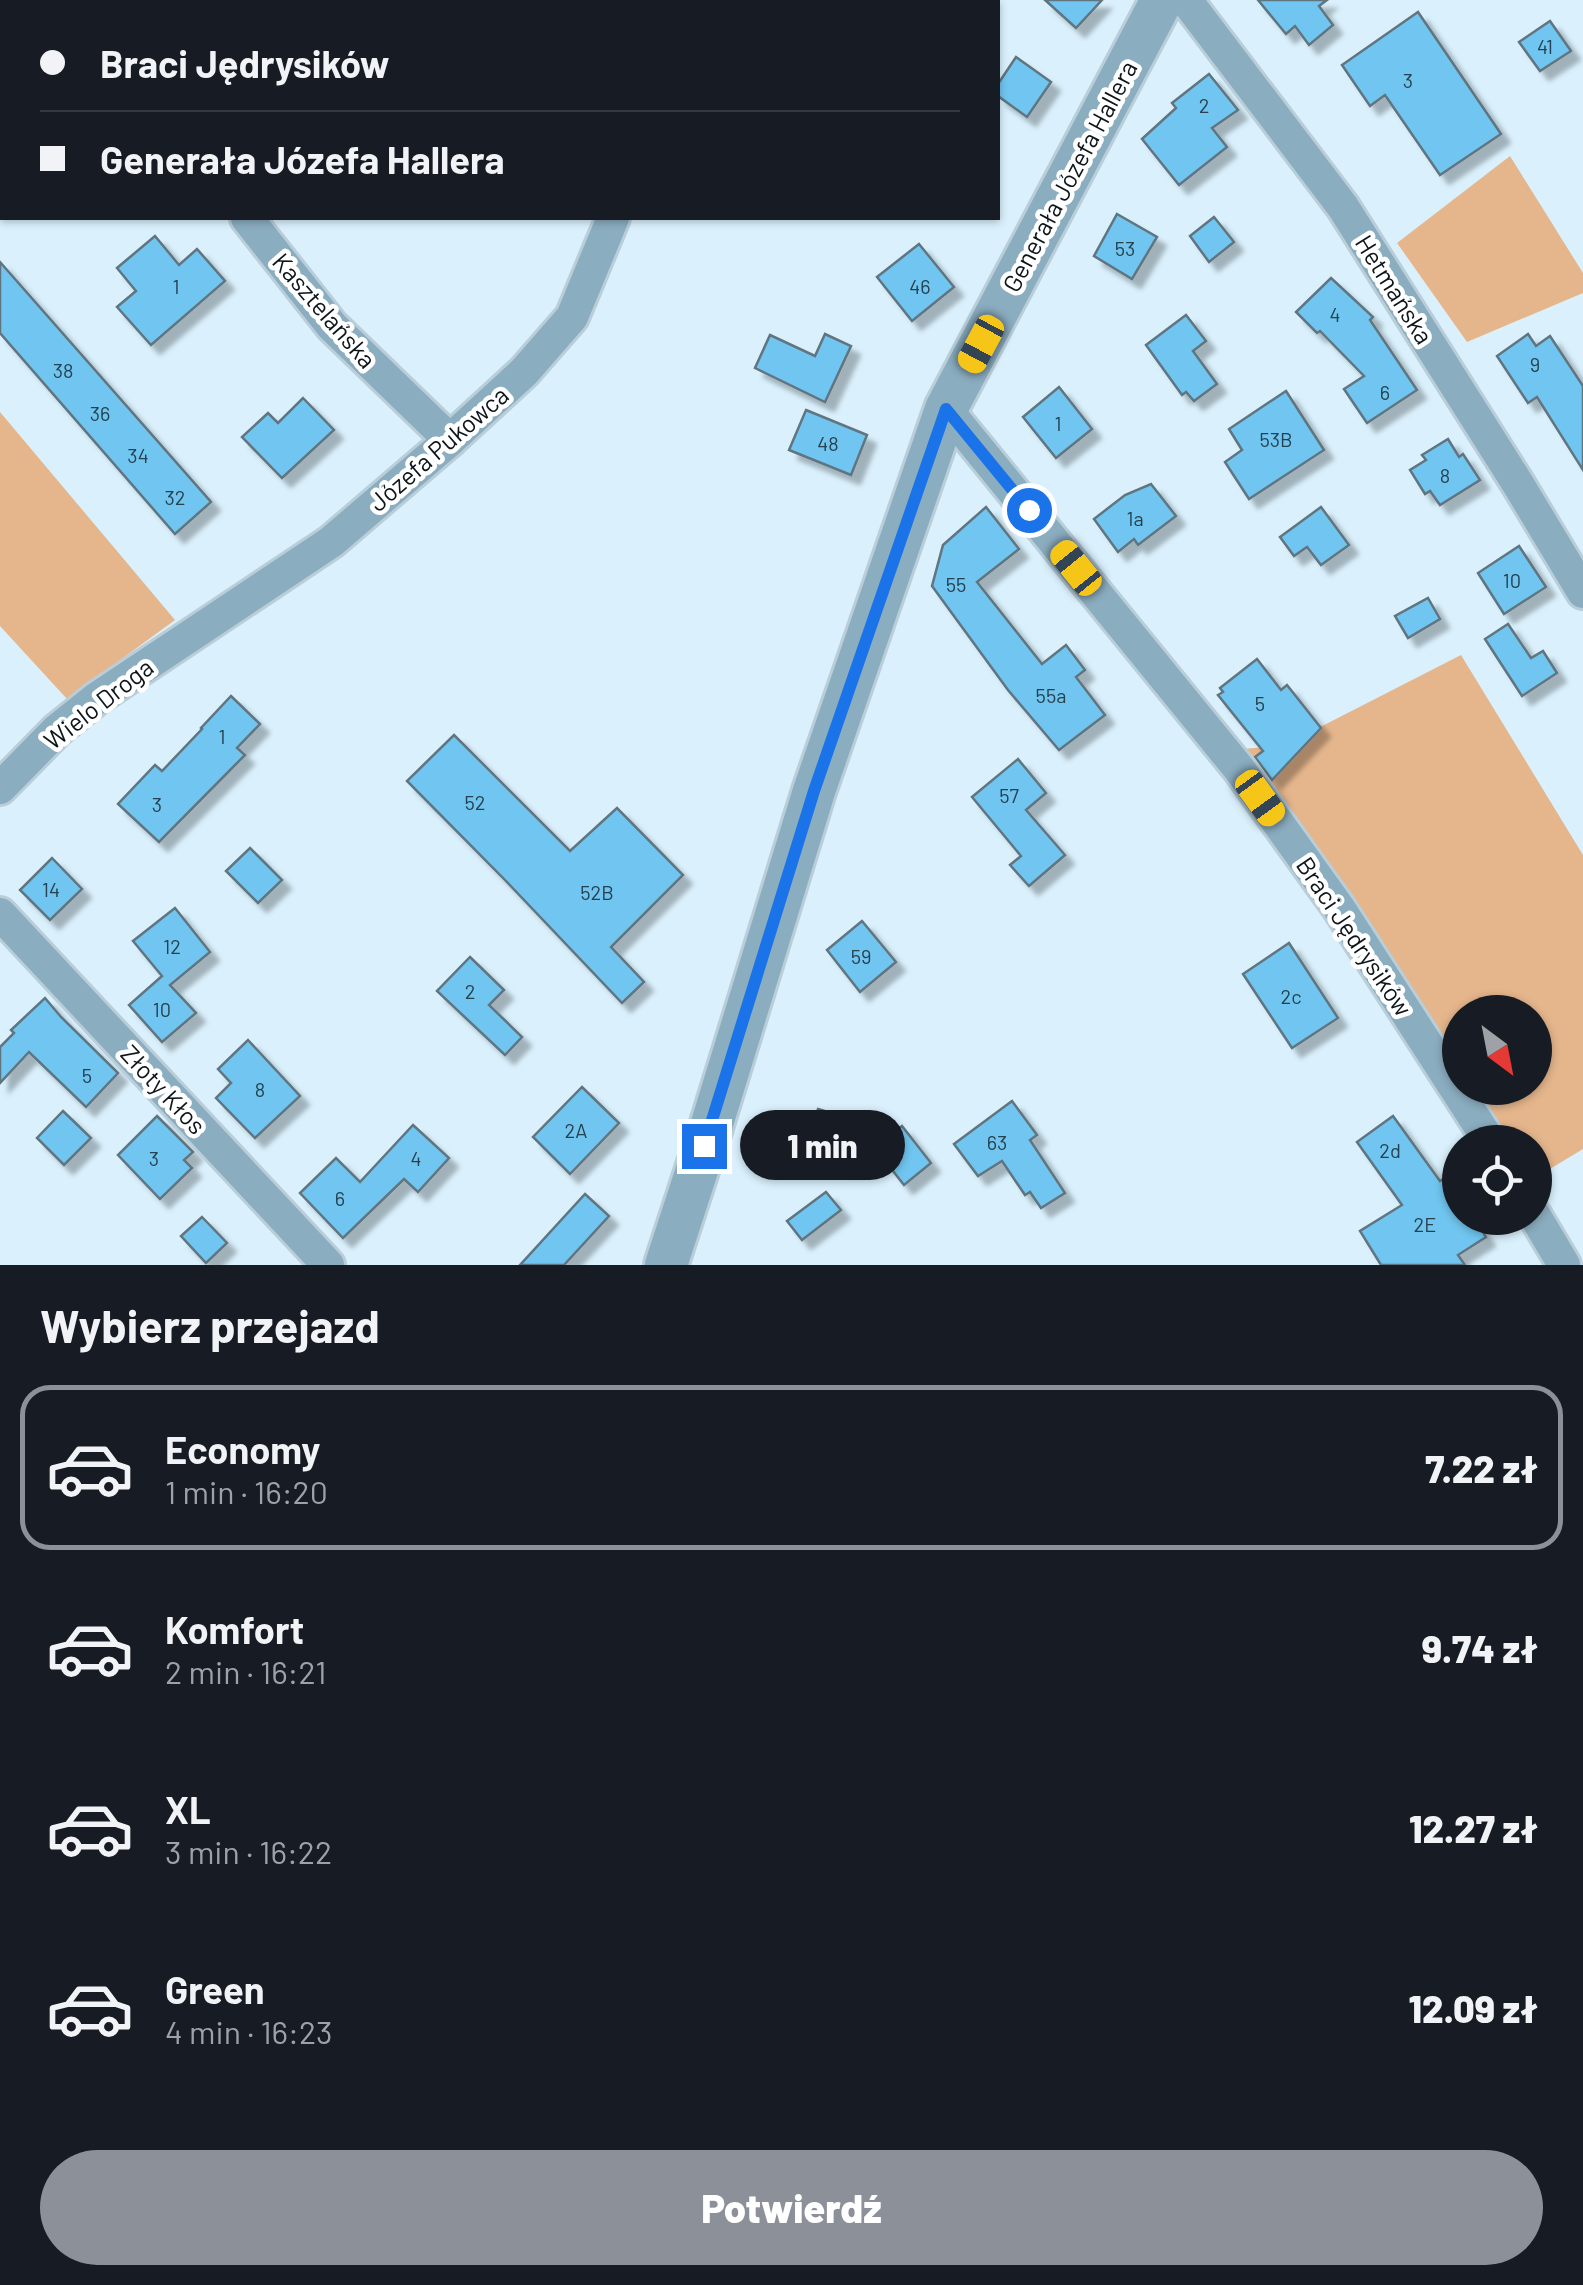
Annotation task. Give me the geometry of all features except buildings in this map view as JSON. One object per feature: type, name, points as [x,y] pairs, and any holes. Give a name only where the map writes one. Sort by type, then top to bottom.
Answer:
[{"type":"street","name":"Generała Józefa Hallera","points":[[666,1265],[814,791],[946,409],[1162,0]]},
{"type":"street","name":"Hetmańska","points":[[1186,0],[1343,207],[1583,592]]},
{"type":"street","name":"Kasztelańska","points":[[249,220],[332,326],[450,440]]},
{"type":"street","name":"Józefa Pukowca","points":[[203,626],[331,542],[524,372],[572,317],[612,220]]},
{"type":"street","name":"Braci Jędrysików","points":[[946,409],[1240,770],[1338,908],[1479,1125]]},
{"type":"street","name":"Wielo Droga","points":[[0,788],[57,730],[97,698],[203,626]]},
{"type":"street","name":"Złoty Kłos","points":[[0,914],[328,1265]]},
{"type":"street","points":[[1546,1235],[1564,1265]]},
{"type":"shaded area","points":[[1510,156],[1583,273],[1583,293],[1467,342],[1397,243]]},
{"type":"shaded area","points":[[0,412],[175,620],[67,699],[0,626]]},
{"type":"shaded area","points":[[1461,655],[1583,855],[1583,1149],[1552,1168],[1552,1125],[1498,1125],[1485,1105],[1552,1105],[1552,995],[1442,995],[1442,1043],[1241,749],[1283,746]]},
{"type":"route","points":[[704,1146],[814,791],[946,409],[1029,510]]}]
